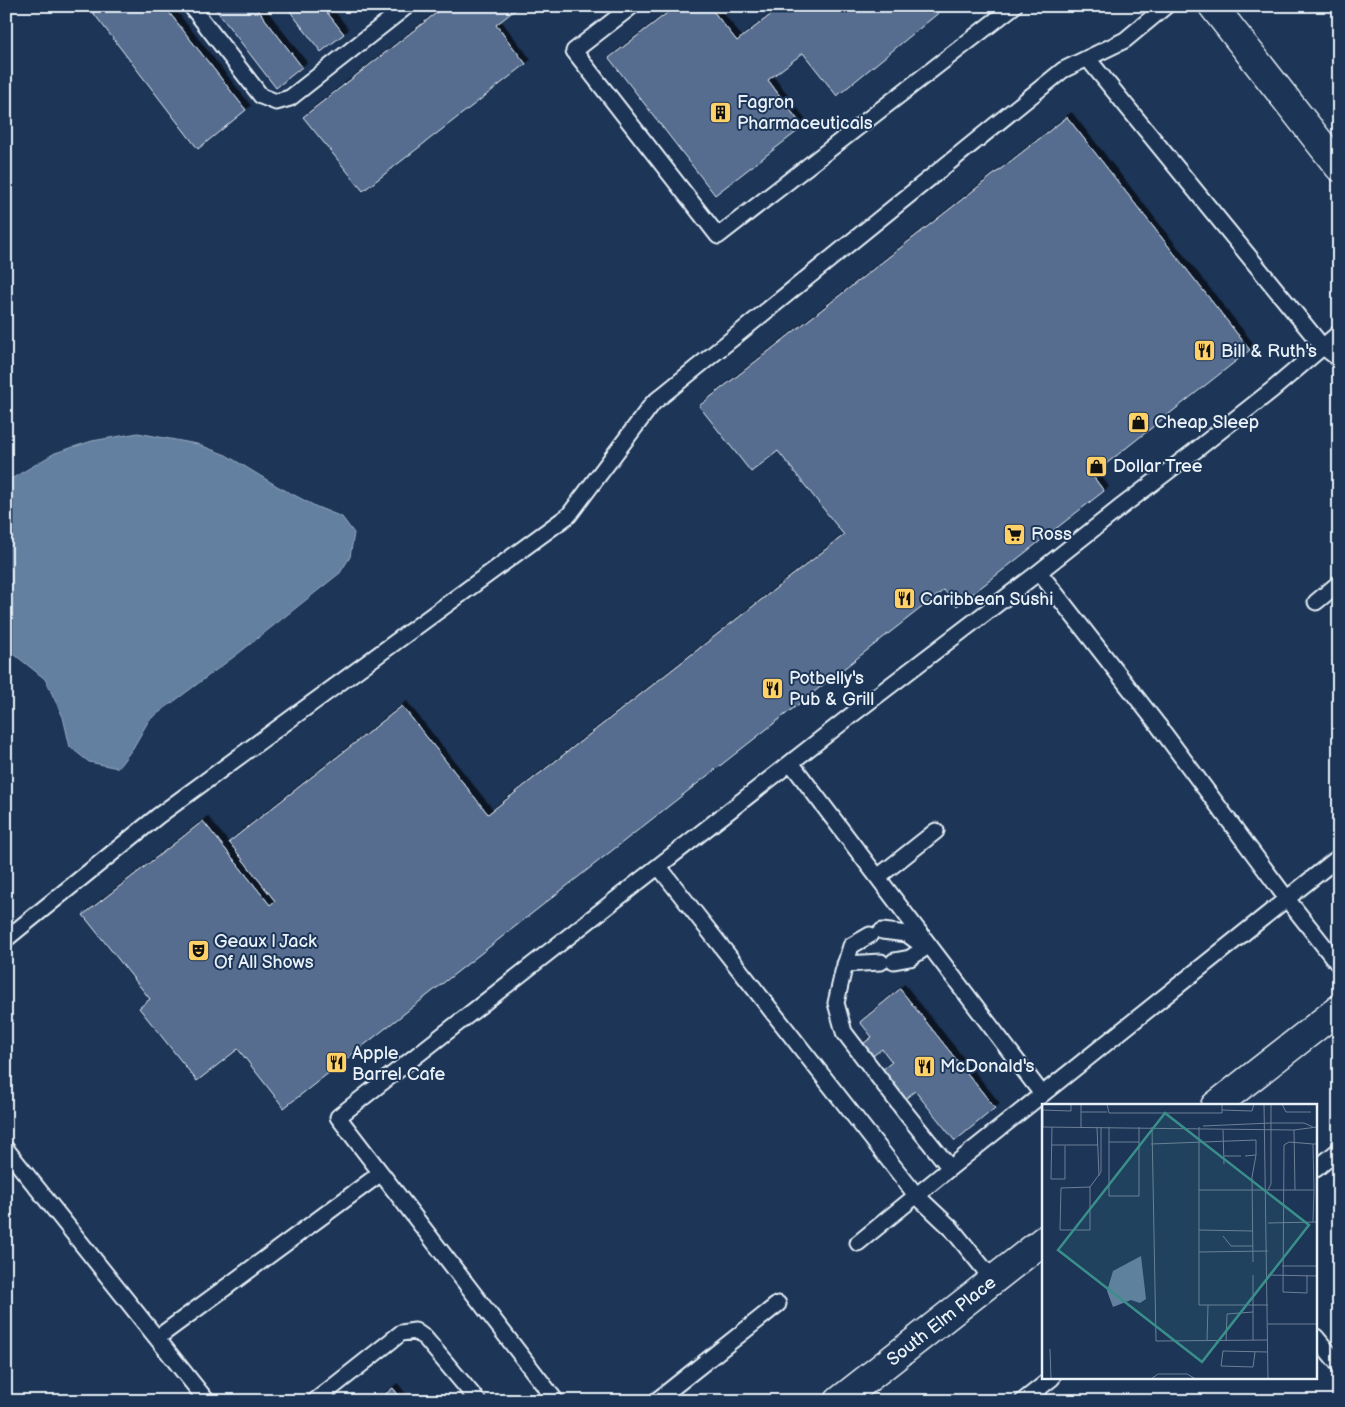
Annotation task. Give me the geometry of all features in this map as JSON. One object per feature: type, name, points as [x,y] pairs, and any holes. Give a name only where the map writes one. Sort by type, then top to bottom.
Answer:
[{"type":"main road","points":[[1213,6],[1339,167]]},
{"type":"main road","points":[[1218,1104],[1339,1008]]},
{"type":"main road","name":"South Elm Place","points":[[844,1399],[1042,1242]]},
{"type":"lane","points":[[191,6],[261,96],[276,102],[290,98],[407,6]]},
{"type":"lane","points":[[632,6],[574,51],[718,236],[1014,6]]},
{"type":"lane","points":[[6,939],[158,816],[569,515],[653,403],[1063,70],[1125,40],[1166,6]]},
{"type":"lane","points":[[1088,59],[1322,346],[1339,359]]},
{"type":"lane","points":[[556,1401],[338,1117],[1196,450],[1272,390],[1339,333]]},
{"type":"lane","points":[[1039,572],[1158,725],[1287,899],[1339,965]]},
{"type":"lane","points":[[1316,602],[1339,583]]},
{"type":"lane","points":[[791,763],[878,877],[929,949],[1042,1094]]},
{"type":"lane","points":[[878,877],[936,831]]},
{"type":"lane","points":[[858,1243],[1339,857]]},
{"type":"lane","points":[[659,867],[916,1195],[951,1228],[993,1280]]},
{"type":"lane","points":[[929,949],[907,934],[876,933],[851,946],[836,1002],[844,1032],[950,1168]]},
{"type":"lane","points":[[845,964],[910,958],[929,949]]},
{"type":"lane","points":[[6,1149],[207,1401]]},
{"type":"lane","points":[[1318,1167],[1339,1150]]},
{"type":"lane","points":[[157,1338],[381,1172]]},
{"type":"lane","points":[[656,1401],[778,1304]]},
{"type":"lane","points":[[315,1401],[401,1333],[415,1331],[425,1338],[478,1401]]},
{"type":"lane","points":[[1318,1339],[1339,1365]]},
{"type":"lane","points":[[1023,1401],[1049,1380]]},
{"type":"water","points":[[138,433],[197,444],[226,455],[277,486],[317,507],[342,517],[354,533],[350,557],[340,573],[239,653],[149,720],[133,748],[118,768],[89,762],[70,747],[63,717],[45,679],[15,655],[6,652],[6,482],[55,453],[92,441]]},
{"type":"building","points":[[88,6],[164,6],[246,110],[198,149]]},
{"type":"building","points":[[213,6],[255,6],[302,67],[276,88]]},
{"type":"building","points":[[286,6],[322,6],[344,34],[321,52]]},
{"type":"building","points":[[445,6],[520,6],[496,25],[526,64],[363,191],[303,117]]},
{"type":"building","name":"Fagron Pharmaceuticals","points":[[676,6],[709,6],[737,41],[773,13],[767,6],[947,6],[837,96],[803,53],[768,80],[803,127],[715,195],[609,58]]},
{"type":"building","points":[[1067,117],[1250,350],[1092,475],[1104,491],[957,606],[944,590],[284,1108],[238,1049],[197,1081],[139,1008],[150,999],[83,915],[203,821],[270,905],[275,901],[229,842],[402,706],[488,814],[844,535],[778,451],[751,472],[699,406]]},
{"type":"building","name":"McDonald's","points":[[900,989],[995,1108],[955,1141],[915,1091],[905,1099],[882,1070],[892,1062],[882,1049],[870,1058],[860,1046],[872,1037],[860,1022]]},
{"type":"building","points":[[393,1388],[403,1401],[377,1401]]},
{"type":"place","name":"Fagron Pharmaceuticals","points":[[721,112]]},
{"type":"place","name":"Bill & Ruth's","points":[[1205,351]]},
{"type":"place","name":"Cheap Sleep","points":[[1138,422]]},
{"type":"place","name":"Dollar Tree","points":[[1097,466]]},
{"type":"place","name":"Ross","points":[[1015,534]]},
{"type":"place","name":"Caribbean Sushi","points":[[904,599]]},
{"type":"place","name":"Potbelly's Pub & Grill","points":[[773,688]]},
{"type":"place","name":"Geaux | Jack Of All Shows","points":[[198,951]]},
{"type":"place","name":"Apple Barrel Cafe","points":[[336,1063]]},
{"type":"place","name":"McDonald's","points":[[924,1066]]}]
